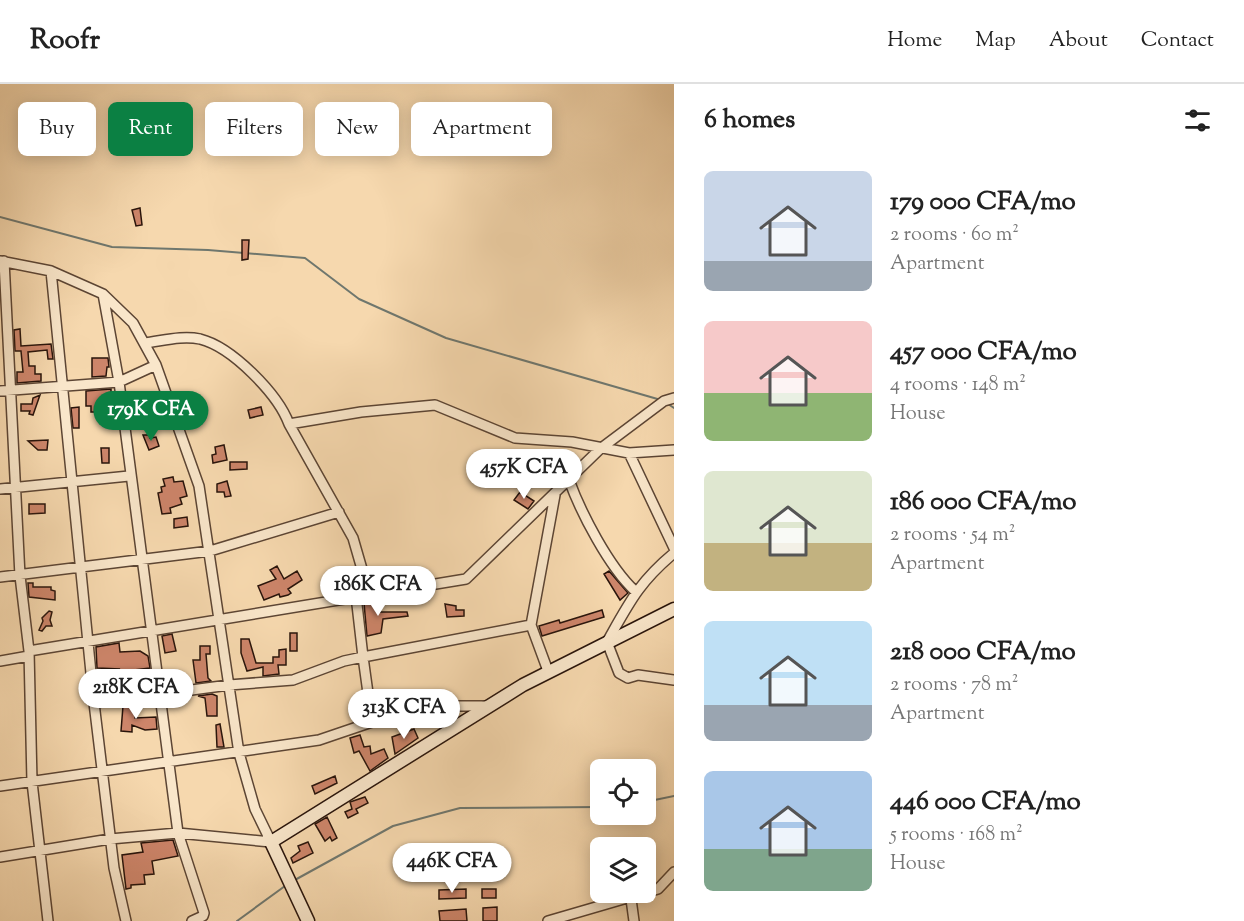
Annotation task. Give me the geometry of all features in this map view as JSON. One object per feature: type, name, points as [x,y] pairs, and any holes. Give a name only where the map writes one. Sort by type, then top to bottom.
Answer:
[{"type":"main road","points":[[308,921],[271,842],[548,671],[674,609]]},
{"type":"street","points":[[48,921],[32,782],[29,653],[20,576],[17,488],[2,261],[51,271],[102,294],[133,323],[156,365],[199,486],[239,753],[255,810],[271,842]]},
{"type":"street","points":[[51,271],[94,703],[110,839],[126,921]]},
{"type":"street","points":[[102,294],[118,382],[178,833],[204,913],[203,916],[192,921]]},
{"type":"street","points":[[144,343],[185,338],[211,343],[267,386],[283,408],[289,424],[353,538],[366,582],[356,596],[372,722]]},
{"type":"street","points":[[0,391],[118,382],[156,365]]},
{"type":"street","points":[[0,661],[89,641],[466,579],[600,449],[664,401],[674,398]]},
{"type":"street","points":[[289,424],[361,412],[435,405],[515,438],[572,442],[629,453],[674,450]]},
{"type":"street","points":[[629,453],[674,548]]},
{"type":"street","points":[[0,489],[129,477]]},
{"type":"street","points":[[569,480],[578,504],[612,563],[635,591]]},
{"type":"street","points":[[548,671],[531,625],[555,495]]},
{"type":"street","points":[[0,577],[210,551],[339,512]]},
{"type":"street","points":[[674,553],[649,573],[635,591],[608,642],[619,673],[628,678],[638,675],[674,680]]},
{"type":"street","points":[[94,703],[229,685],[293,680],[344,661],[531,625]]},
{"type":"street","points":[[0,786],[170,764],[319,740],[372,722],[440,706],[488,706]]},
{"type":"street","points":[[0,857],[110,839],[178,833],[271,842]]},
{"type":"street","points":[[656,890],[674,872]]},
{"type":"street","points":[[548,921],[570,918],[618,903]]},
{"type":"street","points":[[632,903],[634,921]]},
{"type":"building","points":[[140,208],[142,225],[136,226],[132,210]]},
{"type":"building","points":[[242,240],[249,240],[248,259],[242,260]]},
{"type":"building","points":[[20,329],[21,346],[51,344],[53,359],[48,359],[47,350],[28,352],[29,366],[35,366],[35,374],[41,374],[41,381],[17,383],[17,372],[23,372],[21,351],[15,351],[14,330]]},
{"type":"building","points":[[92,358],[108,358],[109,367],[107,367],[106,376],[92,377]]},
{"type":"building","points":[[111,389],[111,412],[91,412],[91,406],[86,406],[86,391]]},
{"type":"building","points":[[40,395],[33,415],[29,414],[30,411],[21,411],[21,404],[32,404],[33,398]]},
{"type":"building","points":[[79,407],[79,428],[73,428],[71,408]]},
{"type":"building","points":[[261,407],[263,415],[250,418],[248,410]]},
{"type":"building","points":[[143,435],[150,435],[150,438],[156,437],[159,446],[149,450]]},
{"type":"building","points":[[48,440],[47,450],[38,450],[28,441]]},
{"type":"building","points":[[224,445],[227,460],[213,463],[212,455],[216,454],[215,447]]},
{"type":"building","points":[[101,448],[109,448],[109,463],[102,463]]},
{"type":"building","points":[[230,462],[247,462],[247,469],[230,470]]},
{"type":"building","points":[[173,477],[174,482],[183,481],[187,496],[180,498],[182,504],[170,508],[171,513],[162,514],[158,493],[162,492],[161,487],[165,486],[163,479]]},
{"type":"building","points":[[227,481],[231,496],[225,497],[224,492],[217,492],[217,484]]},
{"type":"building","points":[[520,492],[534,501],[528,509],[514,500]]},
{"type":"building","points":[[29,504],[45,504],[45,513],[29,514]]},
{"type":"building","points":[[187,517],[188,526],[174,528],[174,519]]},
{"type":"building","points":[[277,566],[284,579],[297,571],[302,580],[288,589],[291,593],[288,595],[280,597],[279,594],[264,600],[258,586],[276,579],[270,570]]},
{"type":"building","points":[[609,571],[628,593],[620,600],[604,574]]},
{"type":"building","points":[[28,583],[33,583],[33,587],[51,587],[51,590],[55,591],[55,600],[29,597]]},
{"type":"building","points":[[379,600],[379,612],[407,612],[408,616],[383,619],[381,633],[367,636],[364,603]]},
{"type":"building","points":[[445,604],[456,606],[456,610],[464,610],[464,616],[447,617]]},
{"type":"building","points":[[602,610],[604,617],[542,636],[539,626],[559,620],[560,623]]},
{"type":"building","points":[[49,611],[52,612],[50,620],[52,626],[46,626],[42,631],[39,630],[42,618]]},
{"type":"building","points":[[290,633],[297,633],[297,651],[290,651]]},
{"type":"building","points":[[172,634],[176,651],[165,653],[162,636]]},
{"type":"building","points":[[241,639],[249,639],[256,663],[273,663],[273,657],[279,657],[279,650],[286,649],[286,665],[278,665],[279,674],[263,676],[263,667],[247,671],[241,653]]},
{"type":"building","points":[[119,643],[120,652],[140,651],[148,656],[150,668],[118,672],[120,693],[100,695],[99,685],[114,684],[114,676],[119,669],[97,668],[96,647]]},
{"type":"building","points":[[200,646],[210,646],[210,654],[206,654],[208,678],[211,681],[196,683],[193,660],[200,660]]},
{"type":"building","points":[[212,694],[217,696],[217,716],[207,716],[205,698],[198,696]]},
{"type":"building","points":[[135,704],[135,718],[156,717],[157,729],[145,730],[132,725],[132,732],[121,731],[123,706]]},
{"type":"building","points":[[220,724],[224,747],[217,747],[216,725]]},
{"type":"building","points":[[414,729],[418,738],[395,754],[392,737]]},
{"type":"building","points":[[360,735],[364,747],[370,746],[371,754],[384,749],[388,758],[370,771],[359,751],[354,753],[350,738]]},
{"type":"building","points":[[335,776],[337,783],[315,794],[312,786]]},
{"type":"building","points":[[365,797],[368,803],[356,809],[358,813],[348,818],[345,812],[352,809],[350,802]]},
{"type":"building","points":[[327,817],[337,838],[332,841],[330,837],[325,841],[315,824]]},
{"type":"building","points":[[173,840],[178,856],[152,861],[154,874],[144,875],[145,884],[131,885],[131,888],[126,889],[122,855],[143,852],[141,843]]},
{"type":"building","points":[[308,842],[313,853],[293,863],[291,858],[300,851],[298,846]]},
{"type":"building","points":[[466,889],[466,898],[439,899],[439,890]]},
{"type":"building","points":[[482,889],[496,889],[496,898],[482,898]]},
{"type":"building","points":[[497,907],[497,921],[483,921],[483,908]]},
{"type":"building","points":[[466,909],[467,921],[440,921],[439,911]]},
{"type":"waterway","points":[[0,217],[112,247],[208,250],[305,258],[359,299],[446,338],[661,400]]},
{"type":"waterway","points":[[668,404],[674,408]]},
{"type":"waterway","points":[[656,800],[674,796]]},
{"type":"waterway","points":[[293,881],[393,826],[460,808],[590,807]]},
{"type":"waterway","points":[[237,921],[285,886]]}]
